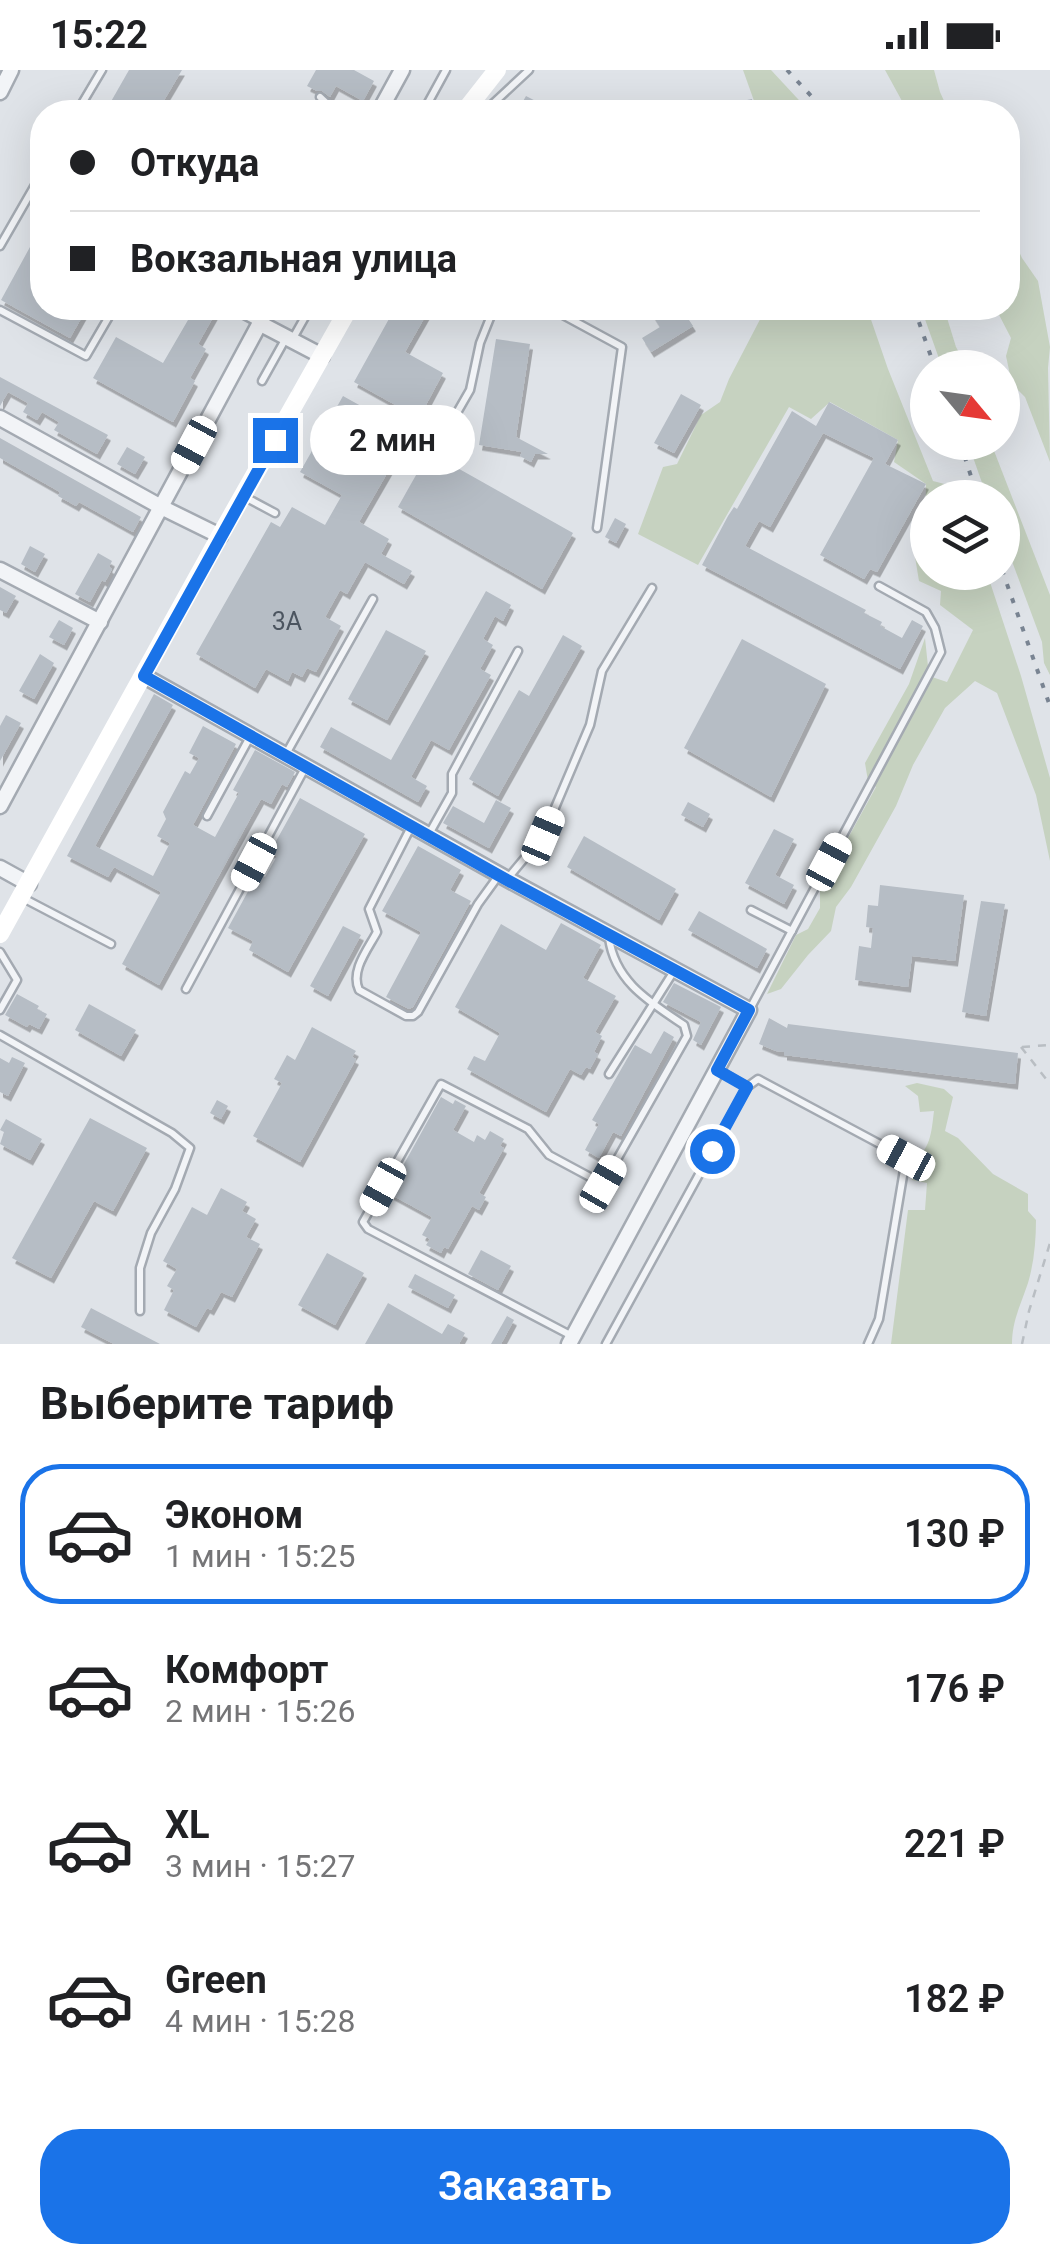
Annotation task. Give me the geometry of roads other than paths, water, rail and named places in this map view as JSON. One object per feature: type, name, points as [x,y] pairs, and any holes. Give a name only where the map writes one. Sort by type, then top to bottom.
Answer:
[{"type":"main road","points":[[479,100],[497,70]]},
{"type":"main road","points":[[0,934],[342,320]]},
{"type":"street","points":[[0,92],[11,70]]},
{"type":"street","points":[[386,100],[402,70]]},
{"type":"street","points":[[0,806],[259,322],[322,356]]},
{"type":"street","points":[[0,418],[220,536]]},
{"type":"street","points":[[0,570],[100,622]]},
{"type":"street","points":[[144,676],[749,1010],[571,1340]]},
{"type":"street","points":[[0,868],[25,890]]},
{"type":"lane","points":[[84,100],[102,70]]},
{"type":"lane","points":[[430,100],[446,70]]},
{"type":"lane","points":[[487,100],[529,70]]},
{"type":"lane","points":[[320,97],[323,100]]},
{"type":"lane","points":[[0,246],[30,193]]},
{"type":"lane","points":[[0,310],[86,356],[107,320]]},
{"type":"lane","points":[[255,320],[259,322]]},
{"type":"lane","points":[[262,381],[302,320]]},
{"type":"lane","points":[[439,444],[470,390],[489,320]]},
{"type":"lane","points":[[572,320],[622,347],[597,528]]},
{"type":"lane","points":[[243,496],[275,513]]},
{"type":"lane","points":[[749,1010],[942,652],[926,612],[879,586]]},
{"type":"lane","points":[[412,826],[369,909],[377,932],[355,982],[359,990],[406,1016],[418,1012],[478,904],[543,836],[590,726],[602,671],[652,588]]},
{"type":"lane","points":[[286,755],[373,600]]},
{"type":"lane","points":[[428,835],[452,793],[452,774],[518,651]]},
{"type":"lane","points":[[207,816],[250,736]]},
{"type":"lane","points":[[186,989],[306,767]]},
{"type":"lane","points":[[25,890],[111,944]]},
{"type":"lane","points":[[752,910],[792,932]]},
{"type":"lane","points":[[571,1340],[368,1229],[364,1222],[441,1084],[528,1128],[549,1155],[603,1184],[687,1036],[684,1024],[638,992],[620,972],[608,934]]},
{"type":"lane","points":[[0,952],[17,980],[0,1010]]},
{"type":"lane","points":[[609,1074],[675,970]]},
{"type":"lane","points":[[0,1036],[172,1133],[190,1148],[175,1189],[151,1232],[140,1268],[140,1311]]},
{"type":"lane","points":[[717,1070],[747,1087]]},
{"type":"lane","points":[[606,1344],[747,1087],[758,1079],[906,1158],[879,1319],[868,1344]]},
{"type":"railway","points":[[787,70],[815,100]]},
{"type":"railway","points":[[918,320],[929,350]]},
{"type":"railway","points":[[966,460],[972,480]]},
{"type":"railway","points":[[1009,590],[1050,706]]}]
